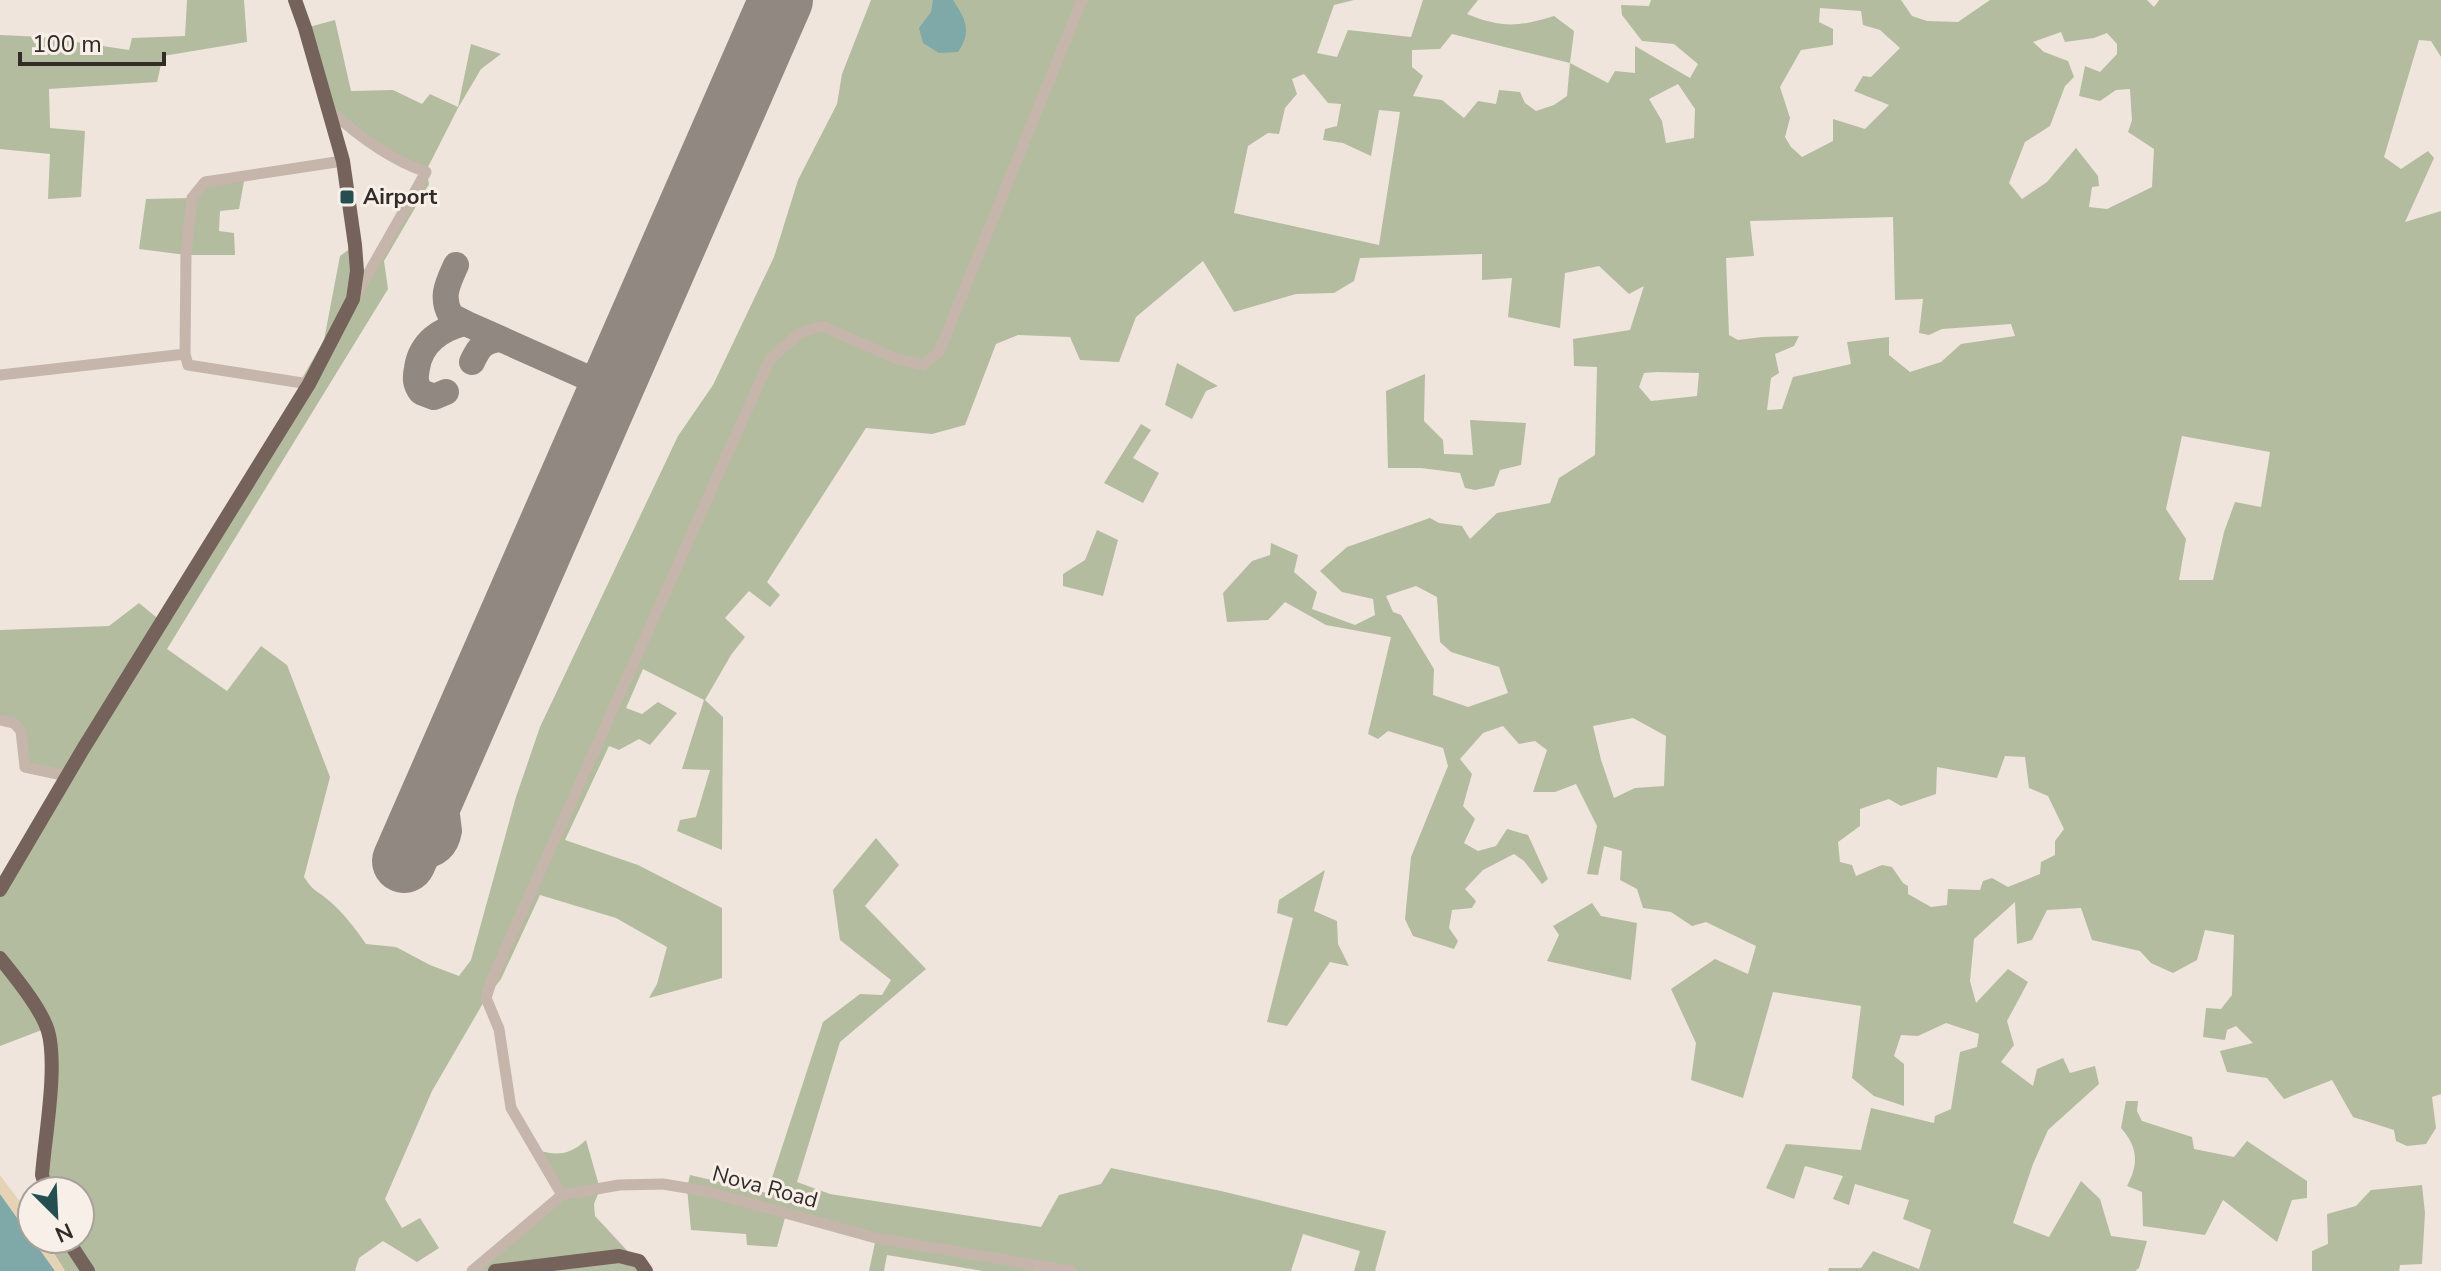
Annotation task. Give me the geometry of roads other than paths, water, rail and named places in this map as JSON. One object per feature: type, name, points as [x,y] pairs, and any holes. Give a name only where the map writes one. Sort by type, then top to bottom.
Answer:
[{"type":"main road","points":[[0,890],[309,384],[353,299],[357,271],[343,161],[295,0]]},
{"type":"main road","points":[[0,958],[47,1028],[52,1056],[42,1175]]},
{"type":"main road","points":[[495,1271],[619,1256],[639,1261],[646,1271]]},
{"type":"street","points":[[472,1271],[562,1195],[511,1108],[499,1029],[486,998],[492,979],[770,359],[800,333],[822,326],[897,359],[923,365],[939,352],[1082,0]]},
{"type":"street","points":[[330,110],[356,134],[406,165],[426,172],[353,299]]},
{"type":"street","points":[[309,384],[188,365],[185,354],[186,255],[192,198],[205,182],[343,161]]},
{"type":"street","points":[[0,375],[185,354]]},
{"type":"street","points":[[0,720],[14,723],[21,731],[25,767],[67,776]]},
{"type":"street","name":"Nova Road","points":[[562,1195],[619,1185],[663,1184],[705,1191],[876,1238],[1072,1271]]},
{"type":"water","points":[[933,0],[953,0],[961,14],[966,32],[958,52],[939,53],[923,43],[919,28],[931,12]]},
{"type":"water","points":[[0,1194],[16,1216],[16,1255],[44,1255],[55,1271],[0,1271]]},
{"type":"place","name":"Airport","points":[[347,197]]}]
